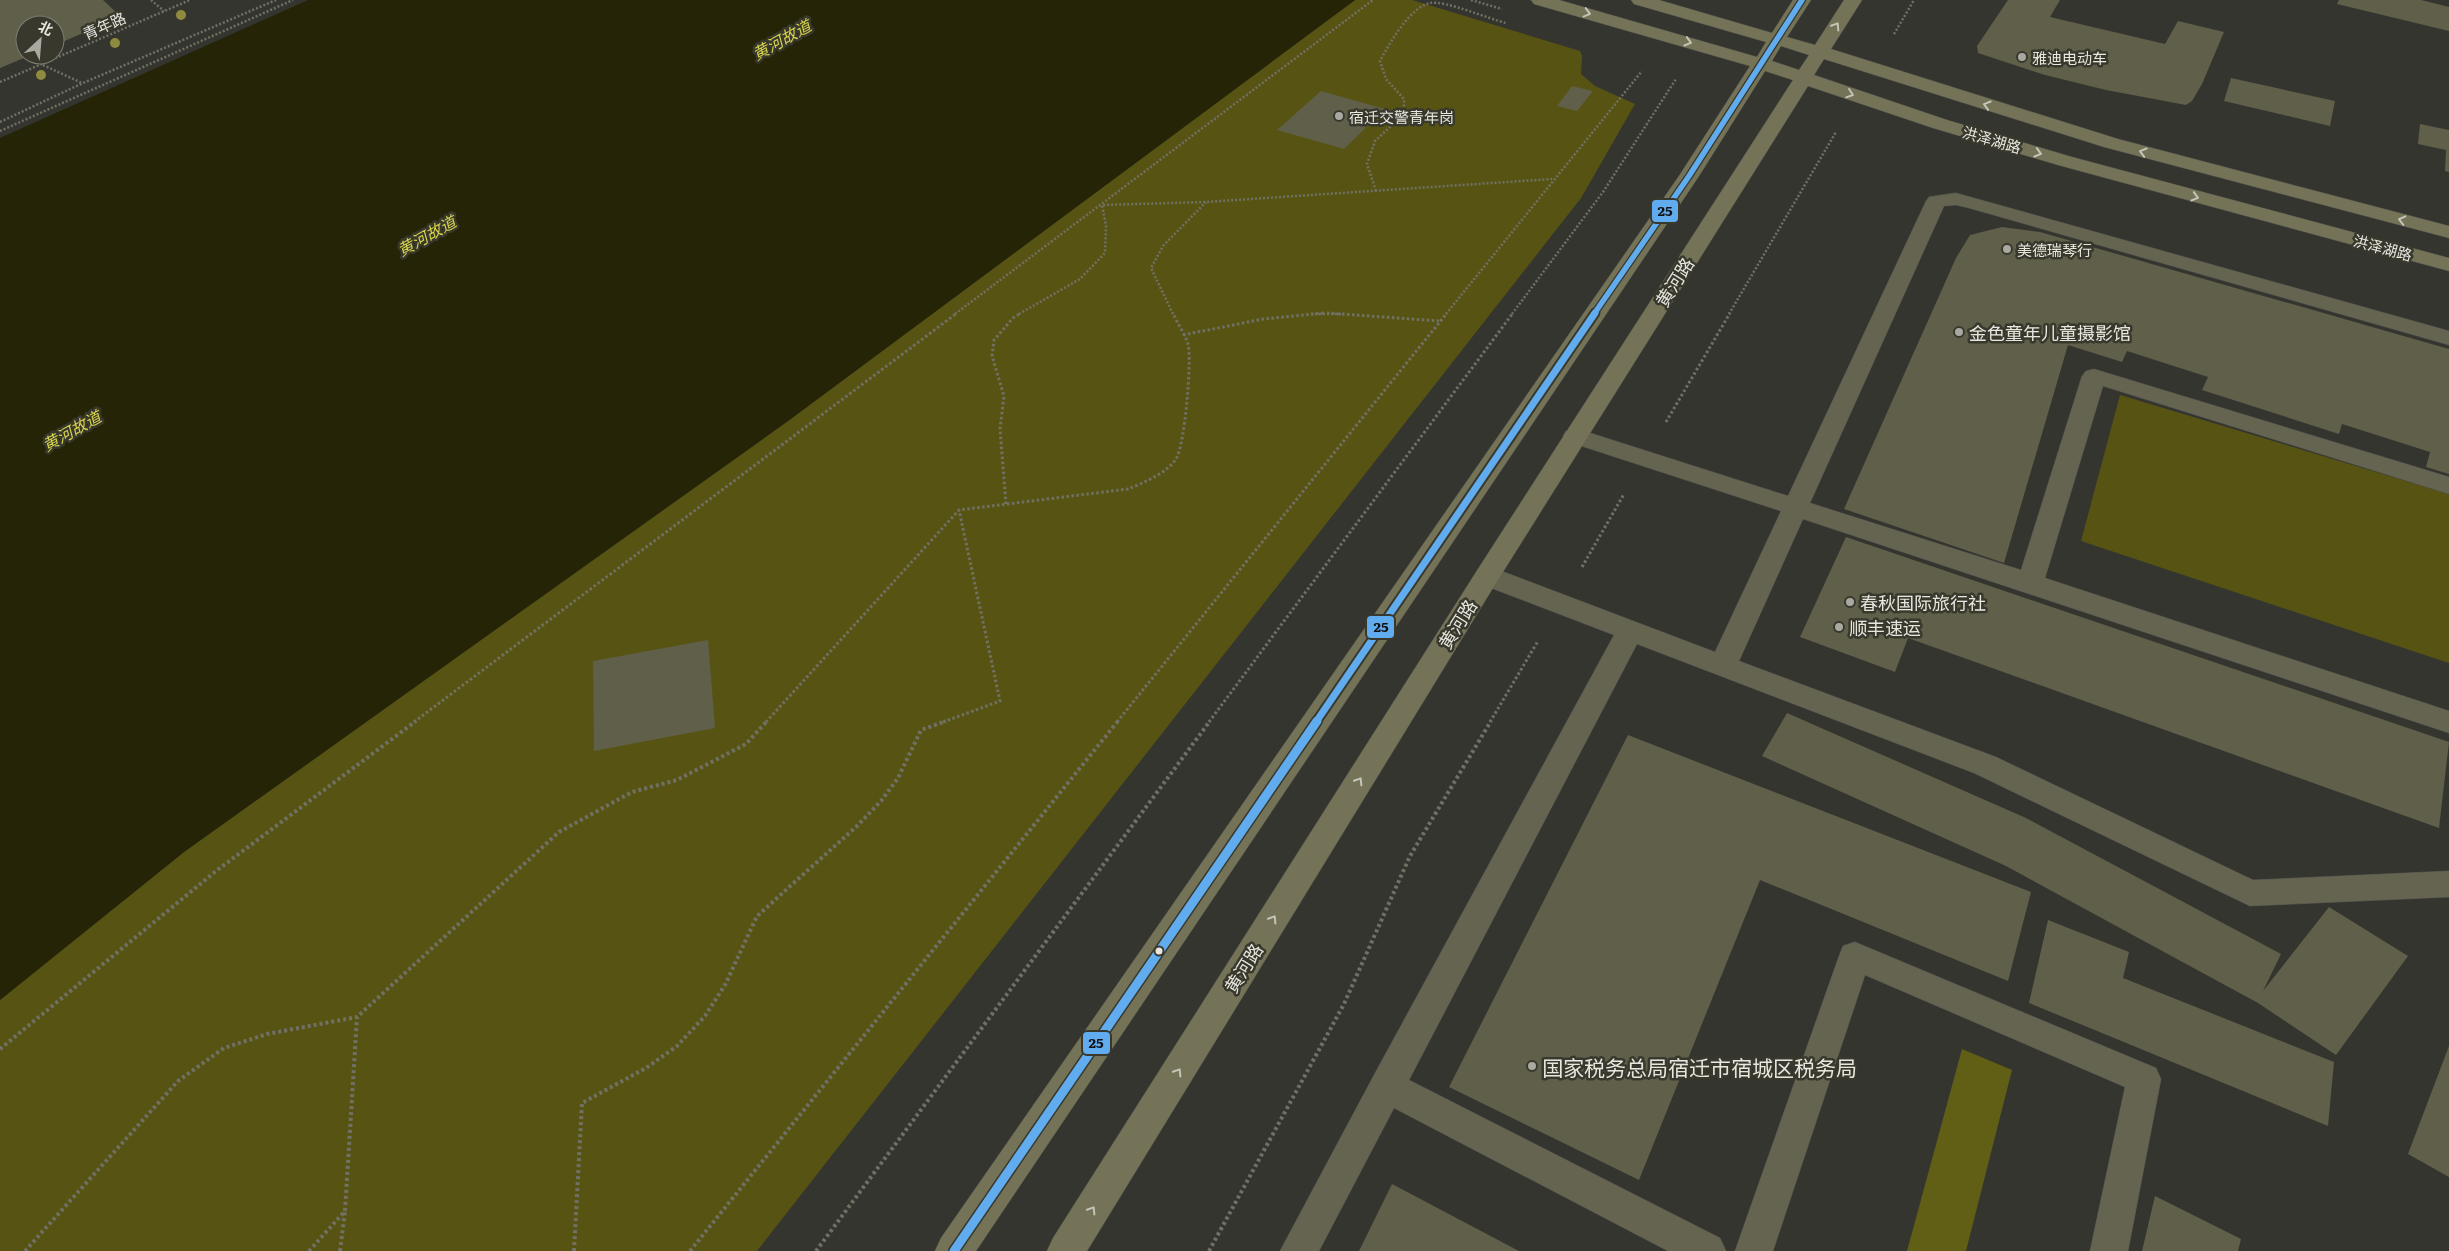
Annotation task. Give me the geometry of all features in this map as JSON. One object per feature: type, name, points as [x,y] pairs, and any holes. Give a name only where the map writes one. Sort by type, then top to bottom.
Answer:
[{"type":"main road","name":"洪泽湖路","points":[[1540,0],[1762,64],[1940,124],[2065,161],[2449,265]]},
{"type":"main road","name":"洪泽湖路","points":[[1640,0],[1820,52],[2111,143],[2449,232]]},
{"type":"main road","points":[[954,1251],[1689,176],[1802,0]]},
{"type":"main road","name":"黄河路","points":[[1066,1251],[1487,576],[1852,0]]},
{"type":"lane","points":[[1723,665],[1936,202],[1956,199],[1972,202],[2449,338]]},
{"type":"lane","points":[[2030,584],[2094,376],[2449,486]]},
{"type":"lane","points":[[1576,436],[2449,722]]},
{"type":"lane","points":[[1487,576],[1984,765],[2250,893],[2449,884]]},
{"type":"lane","points":[[1299,1251],[1630,630]]},
{"type":"lane","points":[[1754,1251],[1855,956],[2144,1079],[2109,1251]]},
{"type":"lane","points":[[1386,1086],[1707,1251]]},
{"type":"path","points":[[151,0],[164,11]]},
{"type":"path","name":"青年路","points":[[65,54],[190,0]]},
{"type":"path","points":[[0,122],[83,83],[276,0]]},
{"type":"path","points":[[0,131],[293,0]]},
{"type":"path","points":[[0,1049],[216,871],[1374,0]]},
{"type":"path","points":[[1376,191],[1367,164],[1375,142],[1404,114],[1404,100],[1386,79],[1380,61],[1393,36],[1418,8],[1432,3],[1507,24]]},
{"type":"path","points":[[816,1251],[1603,192],[1658,105],[1699,46]]},
{"type":"path","name":"青年路","points":[[0,82],[40,65]]},
{"type":"path","points":[[44,65],[83,83]]},
{"type":"path","points":[[690,1251],[1553,179],[1643,70]]},
{"type":"path","points":[[1102,204],[1206,202],[1553,179]]},
{"type":"path","points":[[25,1251],[178,1081],[201,1064],[224,1048],[267,1034],[357,1017],[559,832],[632,792],[677,780],[746,744],[959,510],[1128,489],[1149,481],[1176,460],[1182,443],[1190,370],[1188,345],[1151,268],[1163,246],[1206,202]]},
{"type":"path","points":[[1006,504],[1000,429],[1004,396],[992,356],[994,340],[1013,318],[1080,279],[1105,253],[1106,226],[1102,204]]},
{"type":"path","points":[[1183,335],[1263,319],[1325,313],[1439,321]]},
{"type":"path","points":[[574,1251],[582,1103],[654,1062],[677,1046],[705,1016],[725,985],[757,916],[856,827],[880,801],[898,778],[921,730],[1000,701],[959,510]]},
{"type":"path","points":[[340,1251],[345,1211],[357,1017]]},
{"type":"path","points":[[308,1251],[345,1211]]},
{"type":"shaded area","points":[[1355,0],[1412,0],[1580,51],[1582,56],[1581,74],[1595,86],[1635,104],[1581,198],[757,1251],[0,1251],[0,1000],[184,852],[788,421]]},
{"type":"shaded area","points":[[2120,395],[2449,494],[2449,663],[2081,541]]},
{"type":"shaded area","points":[[1962,1049],[2012,1070],[1966,1251],[1907,1251]]},
{"type":"water","name":"黄河故道","points":[[308,0],[1355,0],[788,421],[184,852],[0,1000],[0,138]]},
{"type":"building","points":[[0,0],[103,0],[121,17],[65,41],[65,15],[15,15],[15,62],[0,68]]},
{"type":"building","points":[[2008,0],[2060,0],[2050,17],[2165,44],[2178,21],[2224,32],[2202,84],[2192,101],[2186,105],[2106,90],[2045,75],[1978,53],[1977,46]]},
{"type":"building","points":[[2339,0],[2421,0],[2449,7],[2449,31],[2337,4]]},
{"type":"building","points":[[2231,78],[2335,101],[2330,126],[2224,101]]},
{"type":"building","points":[[1572,86],[1593,91],[1577,111],[1557,106]]},
{"type":"building","points":[[1321,91],[1385,109],[1344,149],[1277,130]]},
{"type":"building","points":[[2420,124],[2449,130],[2449,172],[2445,171],[2446,150],[2418,144]]},
{"type":"building","points":[[2002,227],[2040,232],[2449,349],[2449,474],[2426,467],[2430,452],[2342,424],[2339,434],[2202,390],[2208,377],[2127,351],[2122,362],[2068,345],[2004,563],[1844,509],[1956,258],[1970,235]]},
{"type":"building","points":[[1846,537],[2449,742],[2439,828],[1908,638],[1895,672],[1800,637]]},
{"type":"building","points":[[708,640],[715,728],[594,751],[593,661]]},
{"type":"building","points":[[1787,713],[2026,818],[2281,954],[2263,991],[2329,907],[2408,956],[2336,1055],[2258,1003],[2006,866],[1762,756]]},
{"type":"building","points":[[1628,735],[2031,892],[2008,981],[1760,880],[1639,1180],[1449,1087]]},
{"type":"building","points":[[2048,920],[2129,952],[2123,978],[2334,1062],[2328,1126],[2029,1003]]},
{"type":"building","points":[[2449,1046],[2449,1177],[2408,1154]]},
{"type":"building","points":[[1392,1184],[1519,1251],[1359,1251]]},
{"type":"building","points":[[2155,1196],[2241,1239],[2238,1251],[2142,1251]]},
{"type":"transit line","name":"25","points":[[954,1251],[1689,176],[1802,0]]},
{"type":"place","name":"雅迪电动车","points":[[2022,57]]},
{"type":"place","name":"宿迁交警青年岗","points":[[1339,116]]},
{"type":"place","name":"美德瑞琴行","points":[[2007,249]]},
{"type":"place","name":"金色童年儿童摄影馆","points":[[1959,332]]},
{"type":"place","name":"春秋国际旅行社","points":[[1850,602]]},
{"type":"place","name":"顺丰速运","points":[[1839,627]]},
{"type":"place","name":"国家税务总局宿迁市宿城区税务局","points":[[1532,1066]]}]
